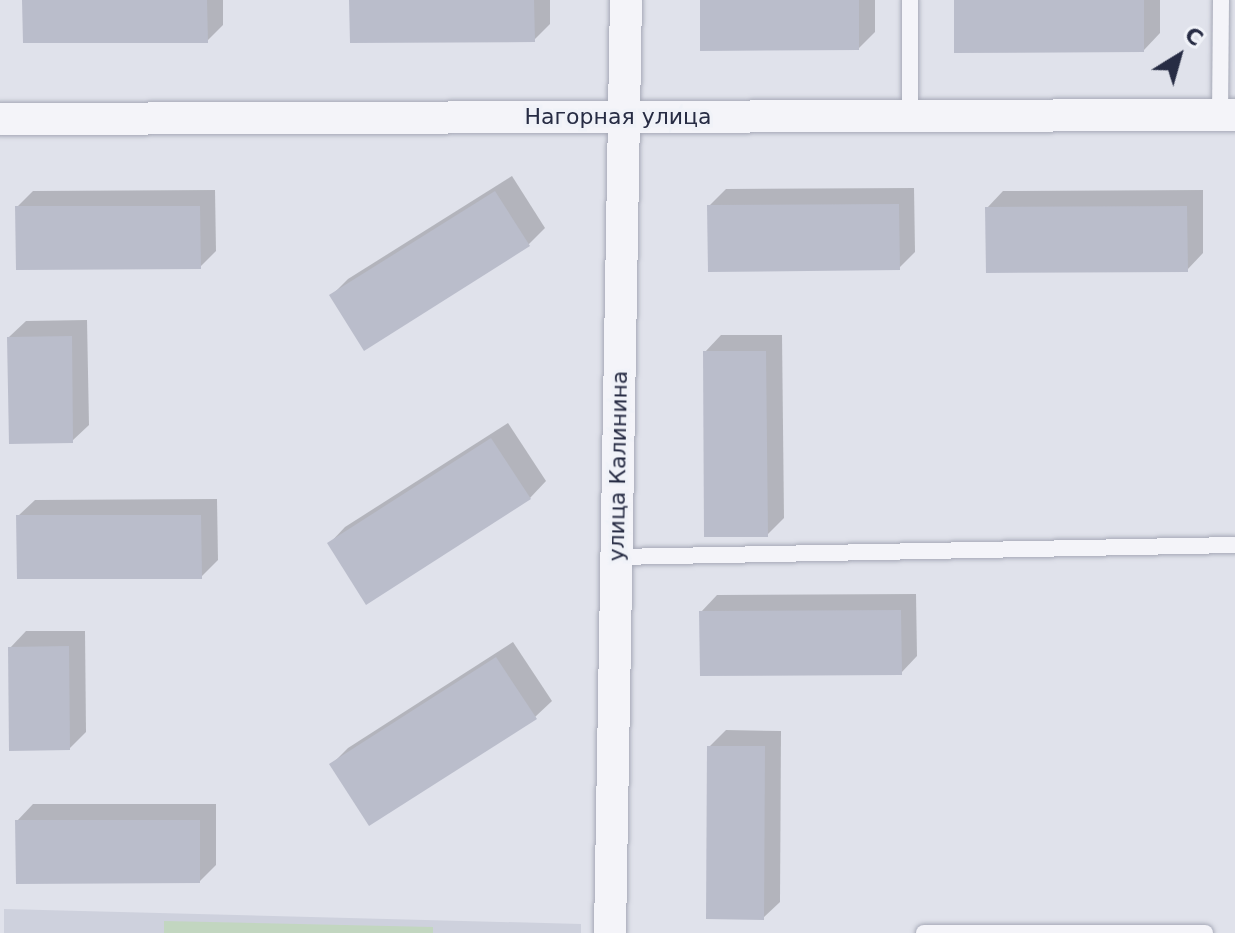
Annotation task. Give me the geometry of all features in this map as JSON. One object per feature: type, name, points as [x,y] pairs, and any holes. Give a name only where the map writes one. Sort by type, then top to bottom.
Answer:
[{"type":"street","name":"улица Калинина","points":[[610,933],[626,0]]},
{"type":"street","name":"Нагорная улица","points":[[0,119],[1228,115]]},
{"type":"lane","points":[[910,0],[910,116]]},
{"type":"lane","points":[[1221,0],[1228,115]]},
{"type":"lane","points":[[616,557],[1235,545]]},
{"type":"lane","points":[[924,933],[1205,933]]},
{"type":"shaded area","points":[[4,909],[581,924],[581,933],[4,933]]},
{"type":"green space","points":[[164,921],[433,927],[433,933],[164,933]]},
{"type":"building","points":[[22,0],[207,0],[208,43],[23,43]]},
{"type":"building","points":[[349,0],[534,0],[535,42],[350,43]]},
{"type":"building","points":[[700,0],[859,0],[859,50],[700,51]]},
{"type":"building","points":[[954,0],[1144,0],[1144,52],[954,53]]},
{"type":"building","points":[[495,191],[530,246],[364,351],[329,295]]},
{"type":"building","points":[[899,204],[900,270],[708,272],[707,205]]},
{"type":"building","points":[[15,206],[200,206],[201,269],[16,270]]},
{"type":"building","points":[[1187,206],[1188,272],[986,273],[985,207]]},
{"type":"building","points":[[72,336],[73,443],[9,444],[7,337]]},
{"type":"building","points":[[703,351],[766,351],[768,537],[704,537]]},
{"type":"building","points":[[491,438],[531,499],[366,605],[327,543]]},
{"type":"building","points":[[16,515],[201,515],[202,579],[17,579]]},
{"type":"building","points":[[901,610],[902,675],[700,676],[699,611]]},
{"type":"building","points":[[69,646],[70,750],[9,751],[8,647]]},
{"type":"building","points":[[496,657],[537,719],[369,826],[329,764]]},
{"type":"building","points":[[707,746],[765,746],[764,920],[706,919]]},
{"type":"building","points":[[15,820],[200,820],[200,883],[16,884]]}]
